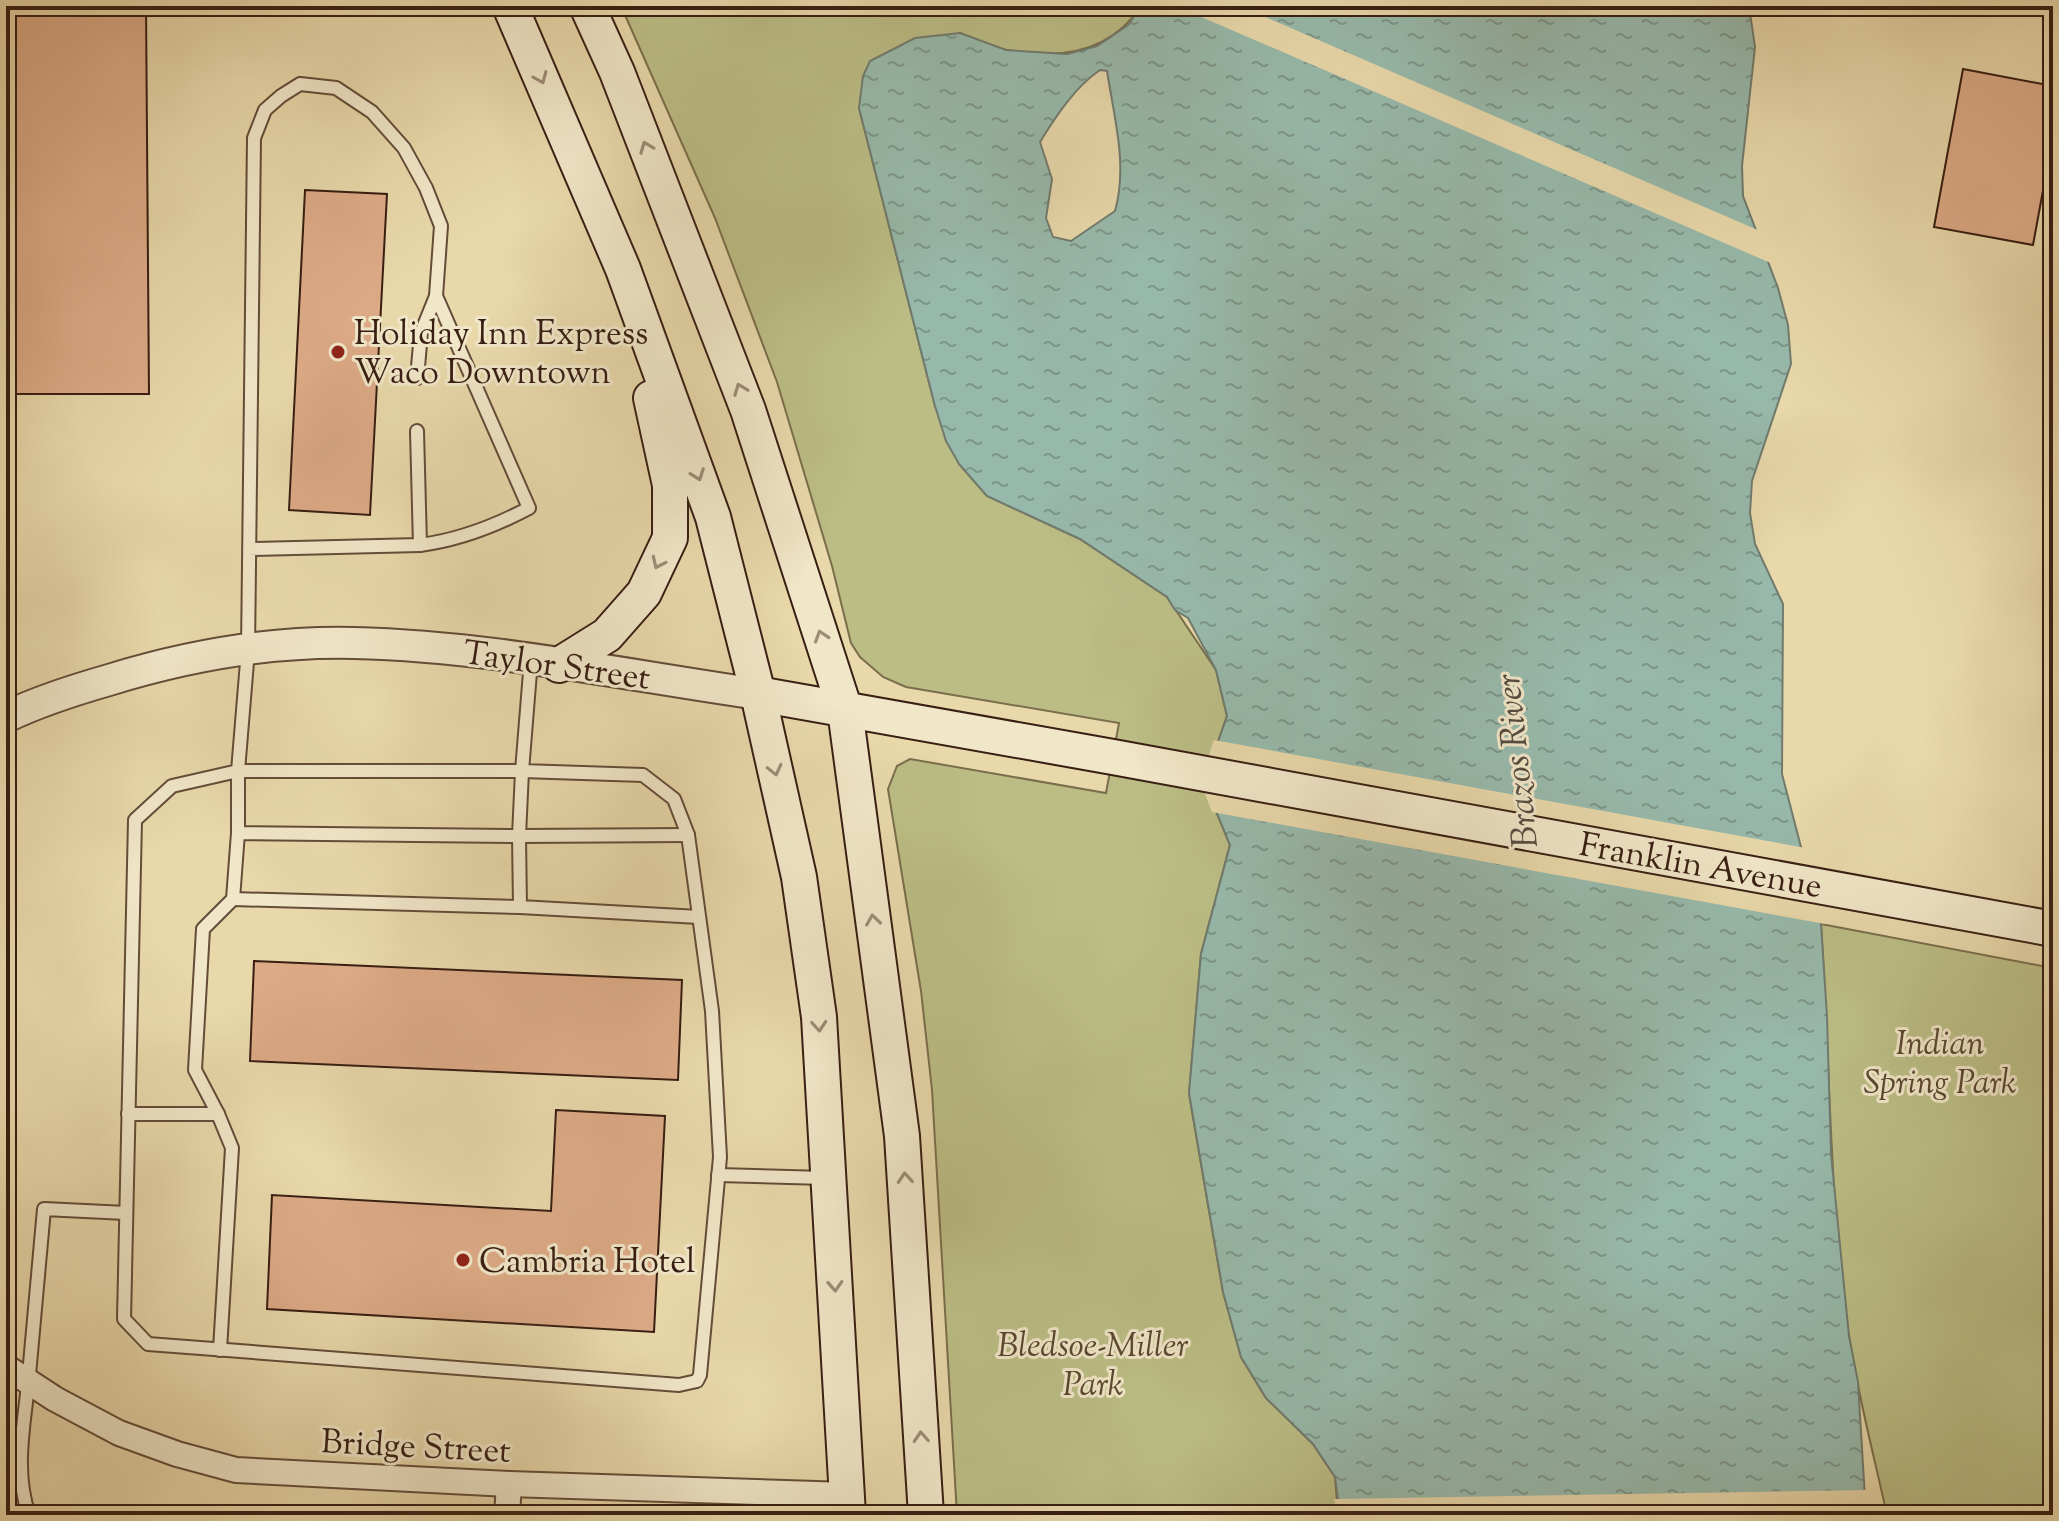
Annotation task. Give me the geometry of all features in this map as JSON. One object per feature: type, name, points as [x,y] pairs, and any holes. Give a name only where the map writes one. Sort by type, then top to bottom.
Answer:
[{"type":"main road","points":[[510,6],[623,269],[713,517],[758,694],[799,877],[819,1017],[848,1505]]},
{"type":"main road","points":[[587,6],[617,72],[748,410],[845,710],[902,1136],[926,1515]]},
{"type":"main road","points":[[545,662],[607,635],[644,593],[670,538],[670,485],[623,269]]},
{"type":"main road","name":"Taylor Street","points":[[758,694],[1113,757]]},
{"type":"main road","name":"Franklin Avenue","points":[[1113,757],[2053,929]]},
{"type":"street","name":"Taylor Street","points":[[6,717],[72,691],[144,669],[248,650],[351,643],[441,647],[758,694]]},
{"type":"street","name":"Bridge Street","points":[[6,1367],[55,1399],[119,1433],[177,1454],[236,1470],[848,1505]]},
{"type":"street","points":[[507,1515],[509,1484]]},
{"type":"lane","points":[[220,1350],[232,1148],[195,1070],[203,929],[233,899],[238,833],[238,771],[248,650],[254,138],[265,110],[300,84],[336,88],[372,112],[404,148],[426,188],[441,226],[436,296],[421,333],[417,378]]},
{"type":"lane","points":[[249,549],[420,545],[468,535],[502,523],[529,508],[436,296]]},
{"type":"lane","points":[[417,431],[420,545]]},
{"type":"lane","points":[[520,907],[522,771],[545,662]]},
{"type":"lane","points":[[238,771],[522,771],[643,775],[674,799],[688,835],[712,1011],[720,1157],[697,1381],[679,1385],[148,1344],[124,1319],[135,820],[172,786],[238,771]]},
{"type":"lane","points":[[238,833],[688,835]]},
{"type":"lane","points":[[233,899],[520,907],[699,917]]},
{"type":"lane","points":[[128,1114],[218,1114]]},
{"type":"lane","points":[[718,1175],[828,1178]]},
{"type":"lane","points":[[29,1515],[21,1468],[22,1425],[29,1381],[44,1209],[126,1213]]},
{"type":"green space","name":"Bledsoe-Miller Park","points":[[621,6],[1141,6],[1129,22],[1114,34],[1099,43],[1065,53],[1007,50],[960,33],[859,108],[935,406],[959,464],[987,496],[1080,539],[1167,597],[1216,670],[1227,716],[1204,782],[1230,845],[1201,954],[1189,1094],[1223,1292],[1241,1357],[1266,1398],[1313,1444],[1335,1477],[1338,1515],[957,1515],[932,1090],[921,991],[888,789],[897,766],[910,759],[1106,793],[1119,723],[906,687],[883,677],[860,657],[851,643],[832,566],[777,382],[715,218]]},
{"type":"green space","name":"Indian Spring Park","points":[[1821,924],[2053,968],[2053,1515],[1887,1515],[1857,1381],[1842,1285]]},
{"type":"water","name":"Brazos River","points":[[1141,6],[1749,6],[1755,47],[1742,166],[1743,196],[1778,288],[1788,325],[1791,364],[1752,481],[1750,513],[1755,544],[1783,604],[1782,774],[1821,924],[1831,1154],[1849,1336],[1858,1382],[1866,1515],[1340,1515],[1335,1477],[1313,1444],[1266,1398],[1241,1357],[1223,1292],[1189,1093],[1201,954],[1230,845],[1204,782],[1227,716],[1216,670],[1188,618],[1175,610],[1167,597],[1080,539],[987,496],[959,464],[946,441],[935,406],[859,108],[863,76],[870,61],[915,38],[960,33],[1006,50],[1067,54],[1097,46],[1128,25]],"holes":[[[1100,70],[1107,71],[1120,159],[1115,211],[1071,241],[1053,237],[1046,218],[1052,179],[1040,142],[1074,93]]]},
{"type":"pier","points":[[1176,6],[1240,6],[1760,231],[1773,264]]},
{"type":"pier","points":[[1214,740],[1806,848],[1825,924],[1212,812],[1200,781]]},
{"type":"pier","points":[[1868,1490],[1870,1515],[1336,1515],[1334,1499]]},
{"type":"building","points":[[6,6],[146,6],[149,394],[6,394]]},
{"type":"building","points":[[1963,69],[2053,86],[2053,136],[2033,245],[1934,227]]},
{"type":"building","name":"Holiday Inn Express Waco Downtown","points":[[305,190],[387,194],[370,515],[289,510]]},
{"type":"building","points":[[254,961],[682,980],[678,1080],[250,1061]]},
{"type":"building","name":"Cambria Hotel","points":[[556,1110],[665,1116],[654,1332],[267,1309],[272,1195],[551,1211]]},
{"type":"place","name":"Holiday Inn Express Waco Downtown","points":[[338,352]]},
{"type":"place","name":"Cambria Hotel","points":[[463,1260]]}]
